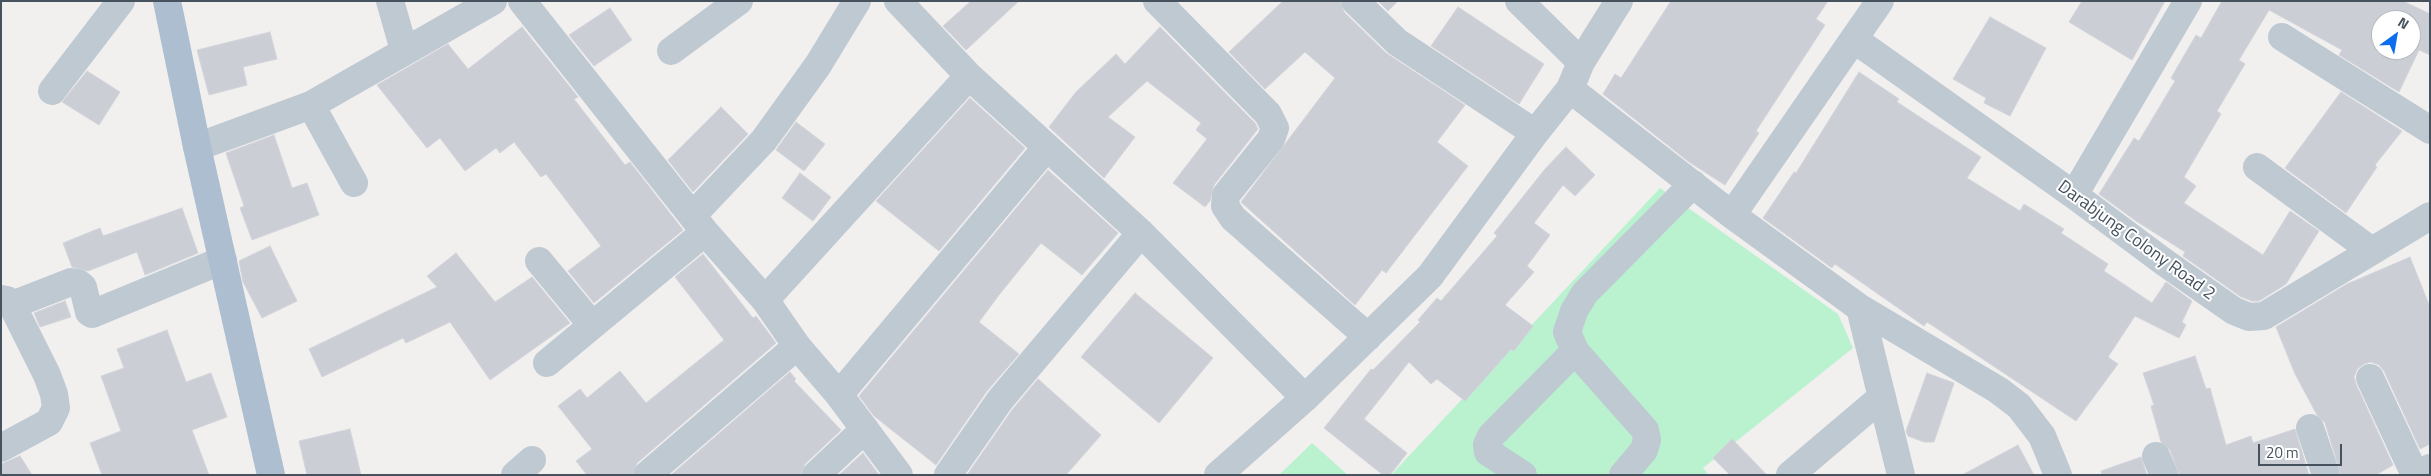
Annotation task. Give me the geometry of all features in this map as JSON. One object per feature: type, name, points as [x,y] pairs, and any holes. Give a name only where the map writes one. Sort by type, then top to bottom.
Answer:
[{"type":"main road","points":[[167,1],[197,147],[271,475]]},
{"type":"street","points":[[52,92],[122,1]]},
{"type":"street","points":[[390,1],[404,50]]},
{"type":"street","points":[[197,147],[311,105],[404,50],[493,1]]},
{"type":"street","points":[[522,1],[699,224],[765,300],[797,346],[866,429],[899,475]]},
{"type":"street","points":[[671,51],[739,1]]},
{"type":"street","points":[[547,363],[592,325],[699,224],[764,140],[818,65],[857,1]]},
{"type":"street","points":[[898,1],[969,76],[1141,234],[1305,398]]},
{"type":"street","points":[[1157,1],[1268,114],[1275,128],[1271,139],[1226,195],[1225,206],[1233,218],[1368,337]]},
{"type":"street","points":[[1355,1],[1397,42],[1535,133]]},
{"type":"street","points":[[1519,1],[1581,62]]},
{"type":"street","points":[[1218,475],[1305,398],[1430,276],[1535,133],[1570,89],[1581,62],[1619,1]]},
{"type":"street","points":[[1732,214],[1855,40],[1880,1]]},
{"type":"street","points":[[2074,196],[2188,1]]},
{"type":"street","points":[[2282,38],[2430,130]]},
{"type":"street","name":"Darabjung Colony Road 2","points":[[1855,40],[2164,262],[2234,311],[2249,316],[2264,316],[2430,216]]},
{"type":"street","points":[[765,300],[969,76]]},
{"type":"street","points":[[1570,89],[1732,214],[1860,308],[1998,390],[2019,406],[2042,436],[2058,475]]},
{"type":"street","points":[[311,105],[354,183]]},
{"type":"street","points":[[839,395],[1046,148]]},
{"type":"street","points":[[2257,167],[2372,251]]},
{"type":"street","points":[[1624,475],[1644,450],[1647,440],[1645,430],[1575,351],[1567,332],[1574,311],[1585,293],[1693,184]]},
{"type":"street","points":[[948,475],[1000,400],[1141,234]]},
{"type":"street","points":[[1,448],[49,422],[56,408],[54,394],[47,375],[7,302],[71,282],[83,287],[90,312],[92,314],[98,313],[223,260]]},
{"type":"street","points":[[539,261],[592,325]]},
{"type":"street","points":[[1860,308],[1901,475]]},
{"type":"street","points":[[647,475],[797,346]]},
{"type":"street","points":[[1523,475],[1488,452],[1487,445],[1491,436],[1575,351]]},
{"type":"street","points":[[2370,378],[2415,475],[2430,468]]},
{"type":"street","points":[[1790,475],[1882,397]]},
{"type":"street","points":[[2310,428],[2326,475]]},
{"type":"street","points":[[816,475],[866,429]]},
{"type":"green space","points":[[1660,188],[1838,314],[1853,348],[1703,468],[1709,475],[1391,475]]},
{"type":"green space","points":[[1312,443],[1348,475],[1279,475]]},
{"type":"building","points":[[971,1],[1019,1],[966,50],[943,26]]},
{"type":"building","points":[[1283,1],[1340,1],[1344,12],[1386,53],[1465,105],[1437,142],[1468,166],[1386,273],[1382,270],[1355,305],[1241,202],[1335,78],[1305,52],[1265,89],[1229,52]]},
{"type":"building","points":[[1378,1],[1398,1],[1388,11]]},
{"type":"building","points":[[1671,1],[1828,1],[1816,19],[1825,25],[1756,131],[1759,133],[1725,185],[1689,162],[1603,94],[1615,74],[1621,78]]},
{"type":"building","points":[[2082,1],[2165,1],[2132,60],[2069,22]]},
{"type":"building","points":[[2222,1],[2403,1],[2430,14],[2430,55],[2421,51],[2421,10],[2371,10],[2371,60],[2414,60],[2399,92],[2339,55],[2342,50],[2269,10],[2239,60],[2245,64],[2217,111],[2221,114],[2184,177],[2196,186],[2184,203],[2263,255],[2290,211],[2319,231],[2286,284],[2259,301],[2252,301],[2241,297],[2183,256],[2185,252],[2136,221],[2099,194],[2134,138],[2139,141],[2175,81],[2171,78],[2196,35],[2201,38]]},
{"type":"building","points":[[1458,7],[1544,64],[1519,104],[1431,46]]},
{"type":"building","points":[[610,8],[632,40],[594,66],[569,35]]},
{"type":"building","points":[[1990,17],[2046,48],[2010,116],[1984,103],[1986,98],[1953,79]]},
{"type":"building","points":[[522,27],[578,97],[574,99],[625,165],[630,162],[683,230],[594,303],[568,271],[601,246],[546,174],[541,177],[514,142],[500,153],[496,148],[465,171],[440,138],[427,148],[377,85],[448,44],[468,69]]},
{"type":"building","points":[[1160,27],[1255,123],[1258,129],[1214,185],[1210,201],[1205,207],[1173,183],[1207,139],[1196,130],[1201,123],[1147,81],[1108,117],[1135,137],[1104,178],[1049,127],[1076,92],[1116,54],[1125,64]]},
{"type":"building","points":[[270,32],[277,59],[243,67],[247,85],[209,95],[197,50]]},
{"type":"building","points":[[87,71],[120,92],[99,125],[62,102]]},
{"type":"building","points":[[1859,72],[1899,99],[1897,102],[1981,157],[1967,178],[2020,211],[2024,204],[2064,229],[2061,233],[2108,264],[2104,271],[2152,303],[2166,282],[2192,301],[2182,322],[2186,325],[2179,338],[2135,316],[2108,357],[2118,364],[2076,421],[1927,322],[1924,326],[1835,264],[1832,268],[1763,218],[1794,172],[1796,173]]},
{"type":"building","points":[[2341,92],[2402,131],[2375,165],[2377,167],[2346,213],[2285,168]]},
{"type":"building","points":[[970,98],[1025,148],[939,251],[876,201]]},
{"type":"building","points":[[721,107],[748,134],[693,192],[668,160]]},
{"type":"building","points":[[796,122],[825,144],[804,171],[776,150]]},
{"type":"building","points":[[274,135],[292,188],[307,183],[319,215],[252,240],[240,208],[244,206],[226,153]]},
{"type":"building","points":[[1566,147],[1595,175],[1575,196],[1563,185],[1534,223],[1550,235],[1527,266],[1534,272],[1505,305],[1533,326],[1514,351],[1511,349],[1465,401],[1437,379],[1431,384],[1409,362],[1364,419],[1407,453],[1390,475],[1383,475],[1324,428],[1371,369],[1373,370],[1420,322],[1418,320],[1437,298],[1441,301],[1497,236],[1494,233],[1545,169]]},
{"type":"building","points":[[1048,170],[1118,233],[1082,275],[1041,243],[999,295],[979,322],[1019,354],[987,391],[936,465],[874,416],[859,396]]},
{"type":"building","points":[[800,173],[831,197],[813,221],[782,198]]},
{"type":"building","points":[[182,208],[198,253],[145,275],[137,252],[88,271],[72,267],[63,243],[100,228],[103,236]]},
{"type":"building","points":[[270,246],[297,301],[262,318],[243,282],[239,261]]},
{"type":"building","points":[[456,253],[495,302],[532,277],[570,323],[490,380],[450,322],[406,343],[403,338],[322,377],[309,349],[437,287],[427,276]]},
{"type":"building","points":[[703,254],[753,318],[756,316],[776,343],[637,463],[632,475],[587,475],[576,461],[592,449],[558,406],[580,389],[587,398],[620,371],[646,403],[724,340],[675,277]]},
{"type":"building","points":[[2410,257],[2430,307],[2430,444],[2420,449],[2384,371],[2379,365],[2371,362],[2364,364],[2357,369],[2354,377],[2356,384],[2393,465],[2376,475],[2341,475],[2325,423],[2317,415],[2295,374],[2276,327],[2347,284]]},
{"type":"building","points":[[1135,293],[1213,358],[1159,423],[1081,357]]},
{"type":"building","points":[[65,301],[71,317],[40,327],[34,313]]},
{"type":"building","points":[[167,330],[186,382],[211,373],[227,417],[192,430],[209,475],[102,475],[90,443],[121,431],[101,376],[124,368],[117,349]]},
{"type":"building","points":[[2195,356],[2206,389],[2210,388],[2226,445],[2251,436],[2253,443],[2295,429],[2309,475],[2179,475],[2170,450],[2161,442],[2151,406],[2154,405],[2143,373]]},
{"type":"building","points":[[790,372],[796,379],[794,381],[841,430],[805,464],[801,475],[671,475]]},
{"type":"building","points":[[1927,373],[1954,383],[1934,442],[1924,442],[1908,436],[1906,431]]},
{"type":"building","points":[[1038,379],[1101,435],[1066,475],[967,475],[1012,410]]},
{"type":"building","points":[[350,429],[361,475],[307,475],[299,441]]},
{"type":"building","points":[[1732,439],[1767,475],[1730,475],[1713,458]]},
{"type":"building","points":[[2018,445],[2034,475],[1962,475]]},
{"type":"building","points":[[863,453],[879,475],[839,475]]},
{"type":"building","points":[[20,456],[32,475],[1,475],[1,464]]},
{"type":"building","points":[[2141,457],[2147,475],[2102,475],[2101,471]]}]
